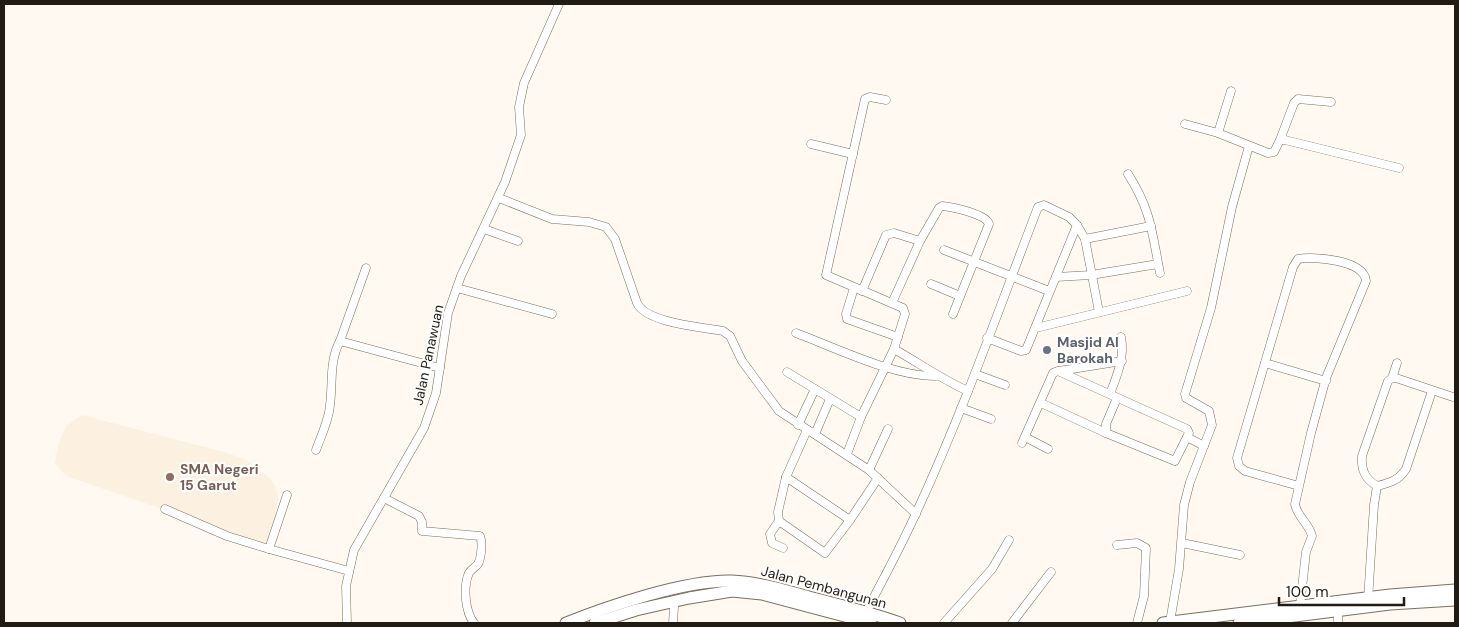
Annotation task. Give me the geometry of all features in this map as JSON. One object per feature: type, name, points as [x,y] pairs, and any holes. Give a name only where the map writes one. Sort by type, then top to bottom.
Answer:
[{"type":"main road","name":"Jalan Pembangunan","points":[[570,622],[633,600],[690,592],[731,581],[764,585],[862,618],[900,623]]},
{"type":"main road","points":[[1239,623],[1338,610],[1368,602],[1455,590]]},
{"type":"main road","name":"Jalan Pembangunan","points":[[595,623],[671,602],[690,592]]},
{"type":"main road","points":[[1166,623],[1209,621],[1300,606],[1455,600]]},
{"type":"street","name":"Jalan Panawuan","points":[[347,623],[346,586],[354,550],[424,428],[436,393],[446,320],[458,288],[499,198],[521,135],[519,107],[524,83],[559,4]]},
{"type":"street","points":[[1218,133],[1231,91]]},
{"type":"street","points":[[848,454],[861,418],[894,349],[905,314],[903,308],[826,275],[865,99],[870,97],[886,100]]},
{"type":"street","points":[[1186,124],[1218,133],[1248,146],[1271,153],[1280,140],[1294,103],[1298,99],[1331,102]]},
{"type":"street","points":[[1280,140],[1400,168]]},
{"type":"street","points":[[811,144],[853,154]]},
{"type":"street","points":[[1166,623],[1182,543],[1184,505],[1212,425],[1211,414],[1206,408],[1186,398],[1185,394],[1210,308],[1248,146]]},
{"type":"street","points":[[1128,174],[1145,203],[1160,273]]},
{"type":"street","points":[[499,198],[552,219],[589,222],[606,227],[615,239],[643,312],[660,319],[723,331],[730,336],[742,360],[779,411],[798,425],[848,454],[869,470],[916,514]]},
{"type":"street","points":[[862,618],[916,514],[975,374],[987,338],[1040,205],[1069,217],[1077,225],[1085,239],[1099,312]]},
{"type":"street","points":[[892,303],[920,241],[942,206],[983,217],[989,224],[953,314]]},
{"type":"street","points":[[987,338],[1024,351],[1036,328],[1049,291],[1077,225]]},
{"type":"street","points":[[1085,239],[1151,226]]},
{"type":"street","points":[[484,229],[518,241]]},
{"type":"street","points":[[898,338],[847,318],[846,311],[886,234],[894,233],[920,241]]},
{"type":"street","points":[[944,250],[1049,291]]},
{"type":"street","points":[[1299,486],[1245,471],[1238,466],[1237,458],[1293,267],[1298,259],[1309,257],[1338,261],[1359,268],[1366,276],[1366,281],[1326,381],[1299,486],[1296,508],[1308,524],[1312,536],[1306,552],[1300,606]]},
{"type":"street","points":[[1056,277],[1092,275],[1158,264]]},
{"type":"street","points":[[316,450],[330,406],[335,350],[366,268]]},
{"type":"street","points":[[931,284],[960,296]]},
{"type":"street","points":[[458,288],[552,314]]},
{"type":"street","points":[[1036,328],[1187,292]]},
{"type":"street","points":[[796,333],[886,366],[921,376],[936,376]]},
{"type":"street","points":[[1106,433],[1106,424],[1124,349],[1121,337]]},
{"type":"street","points":[[340,340],[440,368]]},
{"type":"street","points":[[894,349],[926,366],[936,376],[968,391]]},
{"type":"street","points":[[1048,449],[1024,440],[1053,373],[1122,361]]},
{"type":"street","points":[[1265,363],[1326,381]]},
{"type":"street","points":[[1397,363],[1392,378],[1383,394],[1362,456],[1361,468],[1369,481],[1377,486],[1390,483],[1401,477],[1406,469],[1432,391]]},
{"type":"street","points":[[1041,403],[1172,462],[1175,460],[1189,432],[1187,429],[1058,371]]},
{"type":"street","points":[[787,372],[861,418]]},
{"type":"street","points":[[975,374],[1005,386]]},
{"type":"street","points":[[1392,378],[1453,398]]},
{"type":"street","points":[[798,425],[815,389]]},
{"type":"street","points":[[815,434],[830,399]]},
{"type":"street","points":[[961,408],[991,420]]},
{"type":"street","points":[[869,470],[888,429]]},
{"type":"street","points":[[783,548],[776,546],[770,539],[770,534],[779,521],[778,512],[786,477],[807,430]]},
{"type":"street","points":[[1187,437],[1204,446]]},
{"type":"street","points":[[786,477],[850,520]]},
{"type":"street","points":[[779,521],[825,553],[878,478]]},
{"type":"street","points":[[1368,602],[1374,505],[1377,486]]},
{"type":"street","points":[[269,549],[287,495]]},
{"type":"street","points":[[384,498],[419,516],[422,522],[422,531],[480,536],[482,542],[478,563],[469,573],[466,598],[470,616],[474,623]]},
{"type":"street","points":[[165,509],[227,536],[349,570]]},
{"type":"street","points":[[944,623],[992,569],[1009,540]]},
{"type":"street","points":[[1182,543],[1240,555]]},
{"type":"street","points":[[1117,545],[1137,544],[1146,548],[1144,596],[1137,623]]},
{"type":"street","points":[[1012,623],[1051,572]]},
{"type":"street","points":[[671,602],[674,607],[673,623]]},
{"type":"street","points":[[1338,610],[1338,623]]},
{"type":"shaded area","name":"SMA Negeri 15 Garut","points":[[82,415],[224,452],[246,460],[271,479],[277,490],[278,499],[273,532],[268,541],[261,543],[66,476],[55,463],[59,442],[67,425]]},
{"type":"place","name":"Masjid Al Barokah","points":[[1047,350]]},
{"type":"place","name":"SMA Negeri 15 Garut","points":[[170,477]]}]
